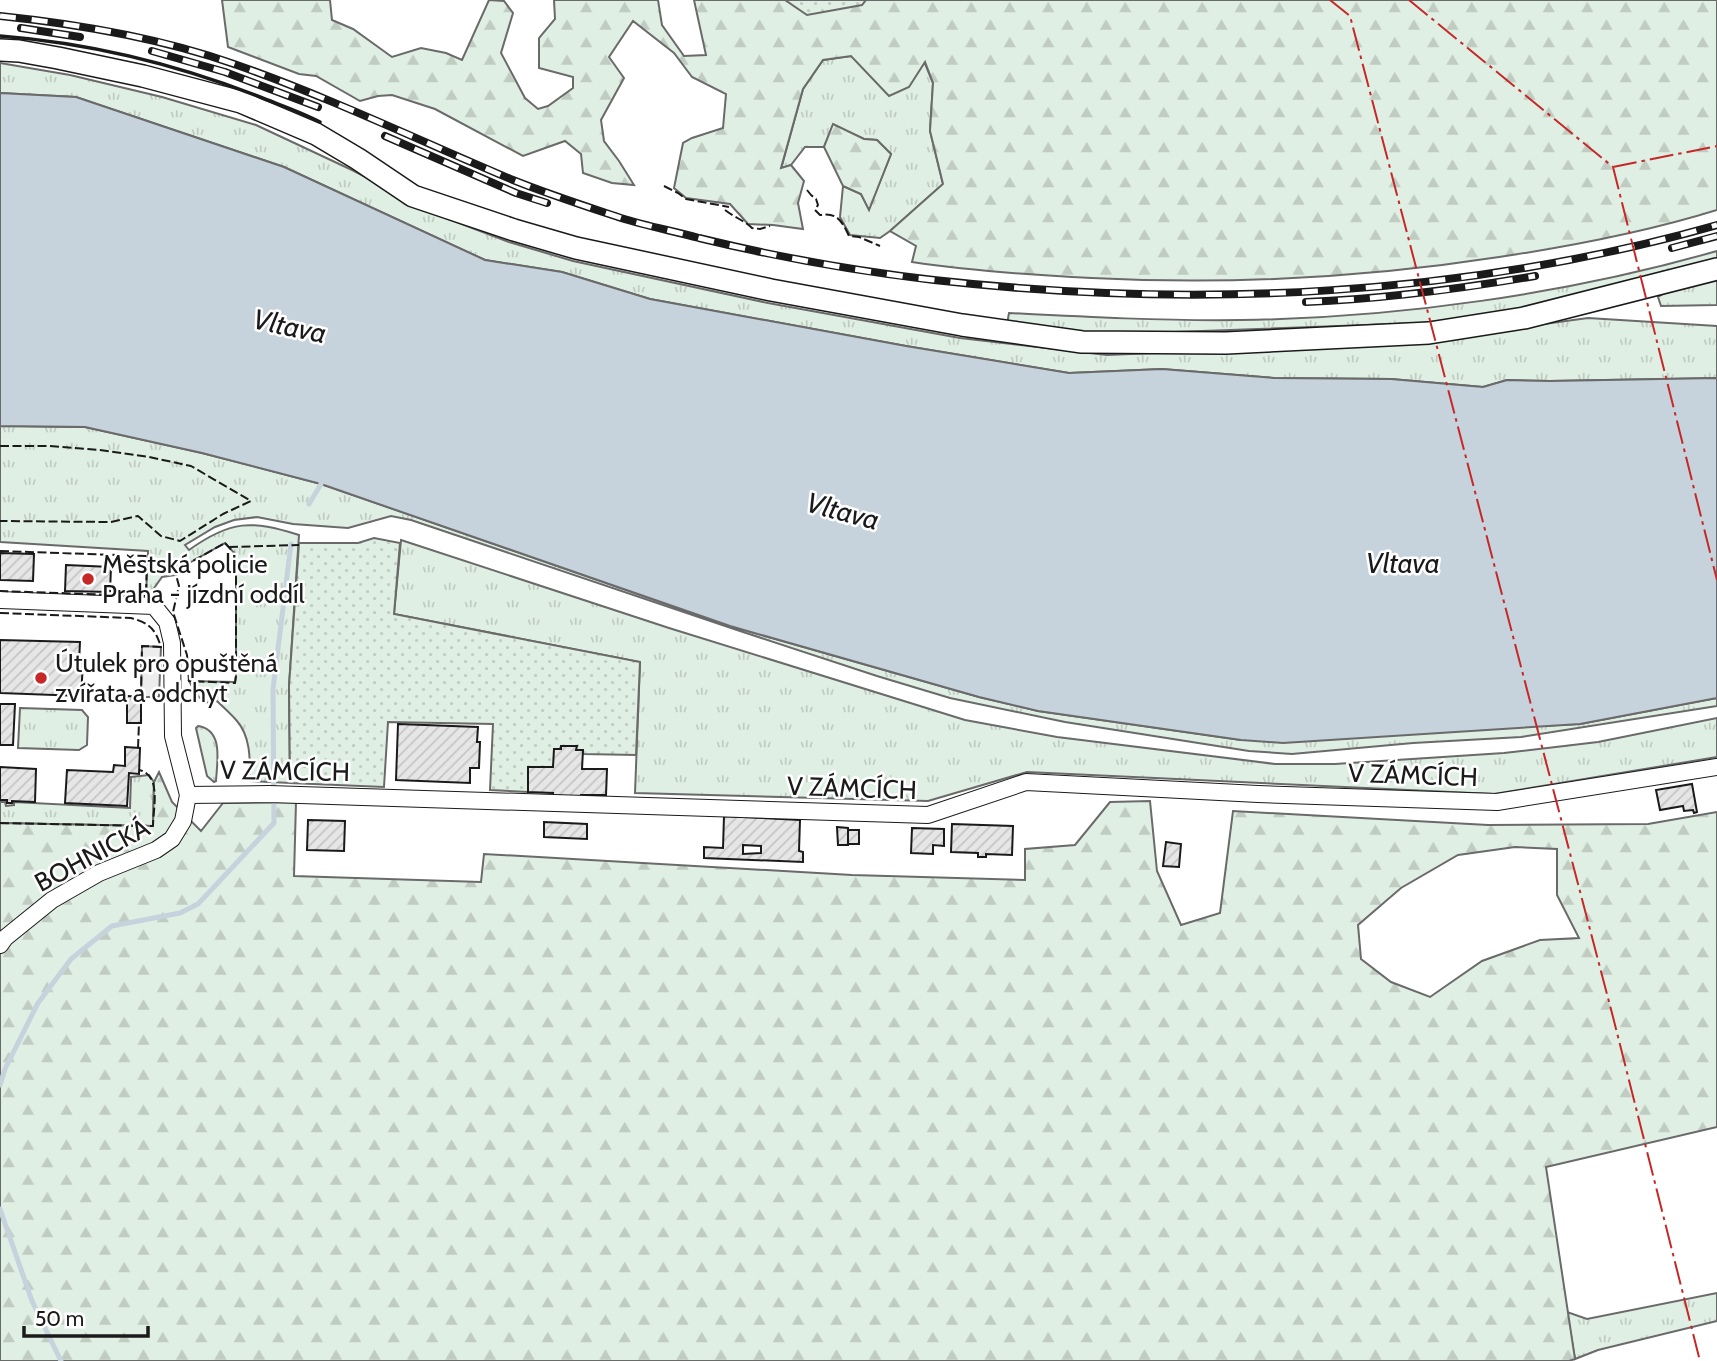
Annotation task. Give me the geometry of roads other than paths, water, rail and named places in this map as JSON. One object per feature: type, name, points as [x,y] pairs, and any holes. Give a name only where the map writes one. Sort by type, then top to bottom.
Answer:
[{"type":"main road","points":[[0,50],[70,60],[241,102],[316,134],[413,196],[576,248],[771,290],[962,325],[1082,342],[1226,343],[1429,333],[1524,318],[1717,269]]},
{"type":"street","points":[[0,600],[154,606],[167,622],[172,643],[173,736],[188,795]]},
{"type":"street","name":"V ZÁMCÍCH","points":[[188,795],[273,794],[928,815],[1026,782],[1258,794],[1497,802],[1717,767]]},
{"type":"street","name":"BOHNICKÁ","points":[[0,945],[52,900],[99,873],[156,850],[172,839],[183,821],[188,795]]},
{"type":"water","name":"Vltava","points":[[0,93],[76,97],[284,167],[485,260],[562,272],[650,299],[906,346],[1069,373],[1162,369],[1274,378],[1391,379],[1483,387],[1507,380],[1717,378],[1717,698],[1580,724],[1283,743],[1241,740],[1038,711],[979,697],[730,626],[321,484],[202,453],[85,427],[0,426]]},
{"type":"waterway","points":[[309,504],[321,484],[321,478]]},
{"type":"waterway","points":[[0,1085],[5,1069],[38,1003],[71,959],[112,926],[180,913],[198,904],[274,823],[273,689],[291,544]]},
{"type":"waterway","points":[[0,1209],[32,1301],[61,1361]]},
{"type":"railway","points":[[0,16],[119,33],[234,64],[305,91],[513,180],[631,221],[787,257],[934,280],[1131,294],[1328,290],[1426,282],[1524,268],[1621,249],[1717,225]]},
{"type":"railway","points":[[21,28],[80,37]]},
{"type":"railway","points":[[152,51],[225,72],[318,107]]},
{"type":"railway","points":[[385,136],[516,193],[547,203]]},
{"type":"railway","points":[[1672,248],[1717,236]]},
{"type":"railway","points":[[1306,302],[1421,293],[1535,276]]},
{"type":"place","name":"Městská policie Praha - jízdní oddíl","points":[[88,579]]},
{"type":"place","name":"Útulek pro opuštěná zvířata a odchyt","points":[[41,678]]}]
